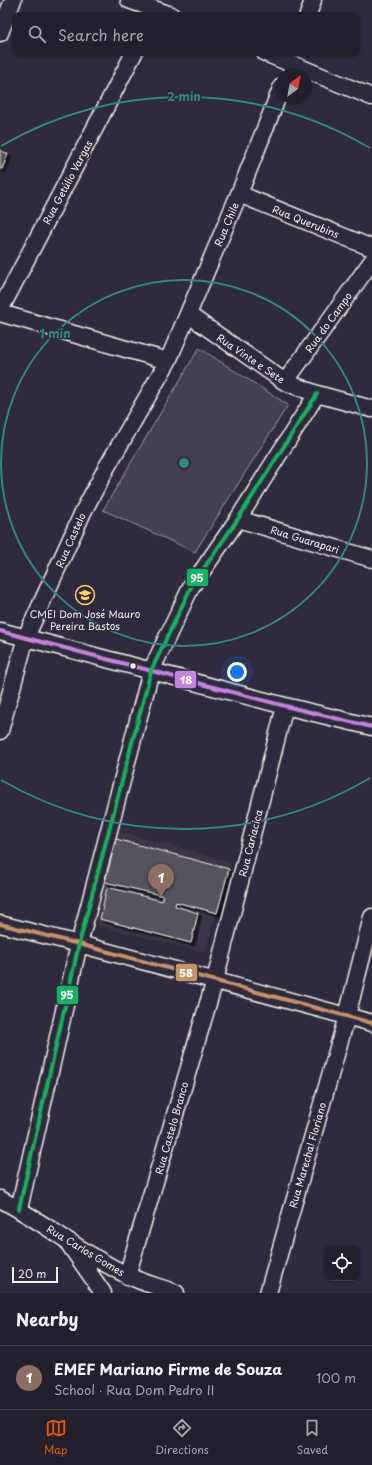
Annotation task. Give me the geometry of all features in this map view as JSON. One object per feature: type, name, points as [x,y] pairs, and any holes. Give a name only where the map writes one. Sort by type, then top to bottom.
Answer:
[{"type":"street","points":[[0,34],[13,0]]},
{"type":"street","points":[[129,0],[161,10]]},
{"type":"street","points":[[309,12],[313,0]]},
{"type":"street","name":"Rua Getúlio Vargas","points":[[0,311],[132,56]]},
{"type":"street","points":[[273,56],[372,97]]},
{"type":"street","name":"Rua Chile","points":[[168,361],[239,194],[276,101]]},
{"type":"street","name":"Rua Querubins","points":[[239,194],[372,248]]},
{"type":"street","name":"Rua do Campo","points":[[285,382],[372,261]]},
{"type":"street","points":[[0,311],[168,361]]},
{"type":"street","name":"Rua Vinte e Sete","points":[[188,314],[285,382],[317,394],[372,409]]},
{"type":"street","name":"Rua Castelo","points":[[0,731],[26,637],[83,512],[108,465],[168,361]]},
{"type":"street","points":[[19,1209],[79,944],[152,671],[190,587],[238,519],[317,394]]},
{"type":"street","name":"Rua Guarapari","points":[[238,519],[372,559]]},
{"type":"street","points":[[0,631],[285,706],[372,727]]},
{"type":"street","name":"Rua Cariacica","points":[[215,980],[285,706]]},
{"type":"street","name":"Rua Marechal Floriano","points":[[268,1293],[346,1016],[372,917]]},
{"type":"street","points":[[0,924],[372,1023]]},
{"type":"street","name":"Rua Castelo Branco","points":[[128,1276],[215,980]]},
{"type":"street","name":"Rua Carlos Gomes","points":[[0,1199],[19,1209],[67,1241],[128,1276],[176,1293]]},
{"type":"street","points":[[67,1241],[103,1293]]},
{"type":"shaded area","points":[[199,348],[288,405],[195,552],[103,510]]},
{"type":"shaded area","points":[[118,831],[231,862],[206,950],[204,952],[99,926],[96,918]]},
{"type":"building","points":[[0,150],[8,154],[2,169],[0,169]]},
{"type":"building","points":[[116,839],[229,869],[217,913],[176,902],[175,906],[198,913],[191,943],[100,919],[107,887],[162,901],[164,896],[105,882]]},
{"type":"transit line","name":"95","points":[[19,1209],[79,944],[151,671],[191,587],[238,519],[317,394]]},
{"type":"transit line","name":"18","points":[[0,631],[285,706],[372,727]]},
{"type":"transit line","name":"58","points":[[0,924],[372,1023]]},
{"type":"place","name":"CMEI Dom José Mauro Pereira Bastos","points":[[85,595]]},
{"type":"place","name":"EMEF Mariano Firme de Souza","points":[[161,897]]}]
